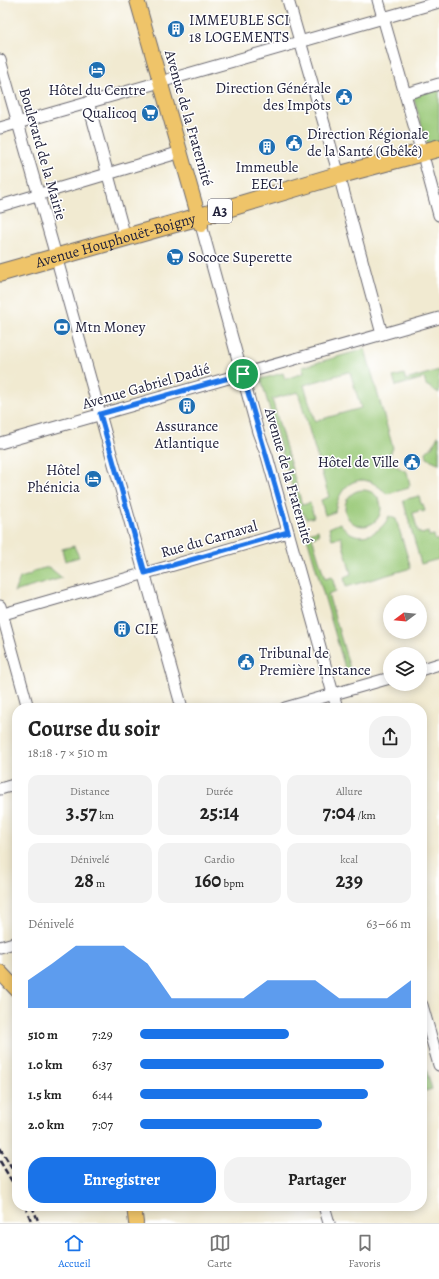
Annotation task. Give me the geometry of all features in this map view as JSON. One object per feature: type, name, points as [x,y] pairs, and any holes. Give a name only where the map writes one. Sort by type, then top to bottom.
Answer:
[{"type":"highway","name":"Avenue Houphouët-Boigny","points":[[0,272],[57,262],[341,180],[429,158],[439,148]]},
{"type":"highway","name":"Avenue Houphouët-Boigny","points":[[0,284],[126,237],[200,221]]},
{"type":"main road","name":"Avenue de la Fraternité","points":[[137,0],[200,221]]},
{"type":"main road","points":[[0,972],[12,985]]},
{"type":"main road","points":[[135,1211],[136,1223]]},
{"type":"street","points":[[288,0],[341,180],[382,334]]},
{"type":"street","points":[[378,0],[405,94],[429,158],[439,215]]},
{"type":"street","points":[[0,128],[439,2]]},
{"type":"street","name":"Boulevard de la Mairie","points":[[0,60],[39,194],[181,703]]},
{"type":"street","points":[[405,94],[439,84]]},
{"type":"street","points":[[88,102],[126,237]]},
{"type":"street","points":[[0,206],[181,152]]},
{"type":"street","name":"Avenue de la Fraternité","points":[[200,221],[258,432],[267,456],[336,703]]},
{"type":"street","name":"Avenue Gabriel Dadié","points":[[0,443],[439,318]]},
{"type":"street","name":"Rue du Carnaval","points":[[1,612],[288,532]]},
{"type":"street","points":[[1,612],[27,703]]},
{"type":"street","points":[[427,668],[439,664]]},
{"type":"street","points":[[302,703],[383,680]]},
{"type":"street","points":[[0,789],[12,785]]},
{"type":"street","points":[[0,946],[12,943]]},
{"type":"street","points":[[427,1036],[439,1065]]},
{"type":"street","points":[[325,1211],[329,1223]]},
{"type":"green space","points":[[439,89],[439,151],[430,153],[413,96]]},
{"type":"green space","points":[[365,349],[393,448],[387,461],[407,472],[410,485],[408,486],[409,488],[387,494],[371,482],[364,480],[357,481],[351,483],[342,492],[336,505],[335,512],[325,515],[321,500],[329,497],[298,392],[272,399],[302,505],[310,503],[314,517],[306,519],[304,513],[300,514],[261,379],[283,373],[285,379],[304,373],[302,367]],"holes":[[[350,372],[361,408],[315,421],[304,385]]]},
{"type":"green space","points":[[439,370],[439,393],[426,385],[424,378],[396,386],[393,377],[404,374],[406,380]]},
{"type":"green space","points":[[438,436],[439,465],[438,463],[427,458],[426,452],[433,446]]},
{"type":"green space","points":[[363,490],[376,495],[381,508],[376,521],[363,526],[350,521],[345,508],[350,495]]},
{"type":"green space","points":[[419,496],[425,511],[422,512],[421,510],[413,513],[418,532],[422,534],[428,532],[429,536],[434,535],[435,540],[439,540],[439,559],[421,564],[403,500]]},
{"type":"green space","points":[[389,516],[396,519],[411,568],[346,587],[344,577],[351,574],[341,537],[332,539],[329,528],[340,523],[348,531],[355,535],[367,535],[378,530]]},
{"type":"green space","points":[[318,530],[319,535],[312,537],[325,579],[332,577],[336,591],[328,594],[350,669],[346,671],[306,534]]},
{"type":"green space","points":[[74,546],[79,557],[65,561],[62,549]]},
{"type":"green space","points":[[49,567],[62,578],[14,592],[20,578],[30,575],[33,571]]},
{"type":"green space","points":[[427,1072],[432,1089],[427,1090]]},
{"type":"railway","points":[[0,1148],[12,1168]]},
{"type":"railway","points":[[0,1161],[12,1181]]},
{"type":"railway","points":[[27,1211],[32,1223]]},
{"type":"railway","points":[[34,1211],[39,1223]]},
{"type":"place","name":"IMMEUBLE SCI 18 LOGEMENTS","points":[[176,29]]},
{"type":"place","name":"Hôtel du Centre","points":[[97,70]]},
{"type":"place","name":"Direction Générale des Impôts","points":[[344,97]]},
{"type":"place","name":"Qualicoq","points":[[150,113]]},
{"type":"place","name":"Direction Régionale de la Santé (Gbêkê)","points":[[294,143]]},
{"type":"place","name":"Immeuble EECI","points":[[267,147]]},
{"type":"place","name":"Sococe Superette","points":[[175,257]]},
{"type":"place","name":"Mtn Money","points":[[62,327]]},
{"type":"place","name":"Assurance Atlantique","points":[[187,406]]},
{"type":"place","name":"Hôtel de Ville","points":[[412,462]]},
{"type":"place","name":"Hôtel Phénicia","points":[[93,479]]},
{"type":"place","name":"CIE","points":[[122,629]]},
{"type":"place","name":"Tribunal de Première Instance","points":[[246,662]]},
{"type":"route","points":[[243,374],[258,432],[267,456],[288,532],[145,573],[100,414],[243,374]]}]
